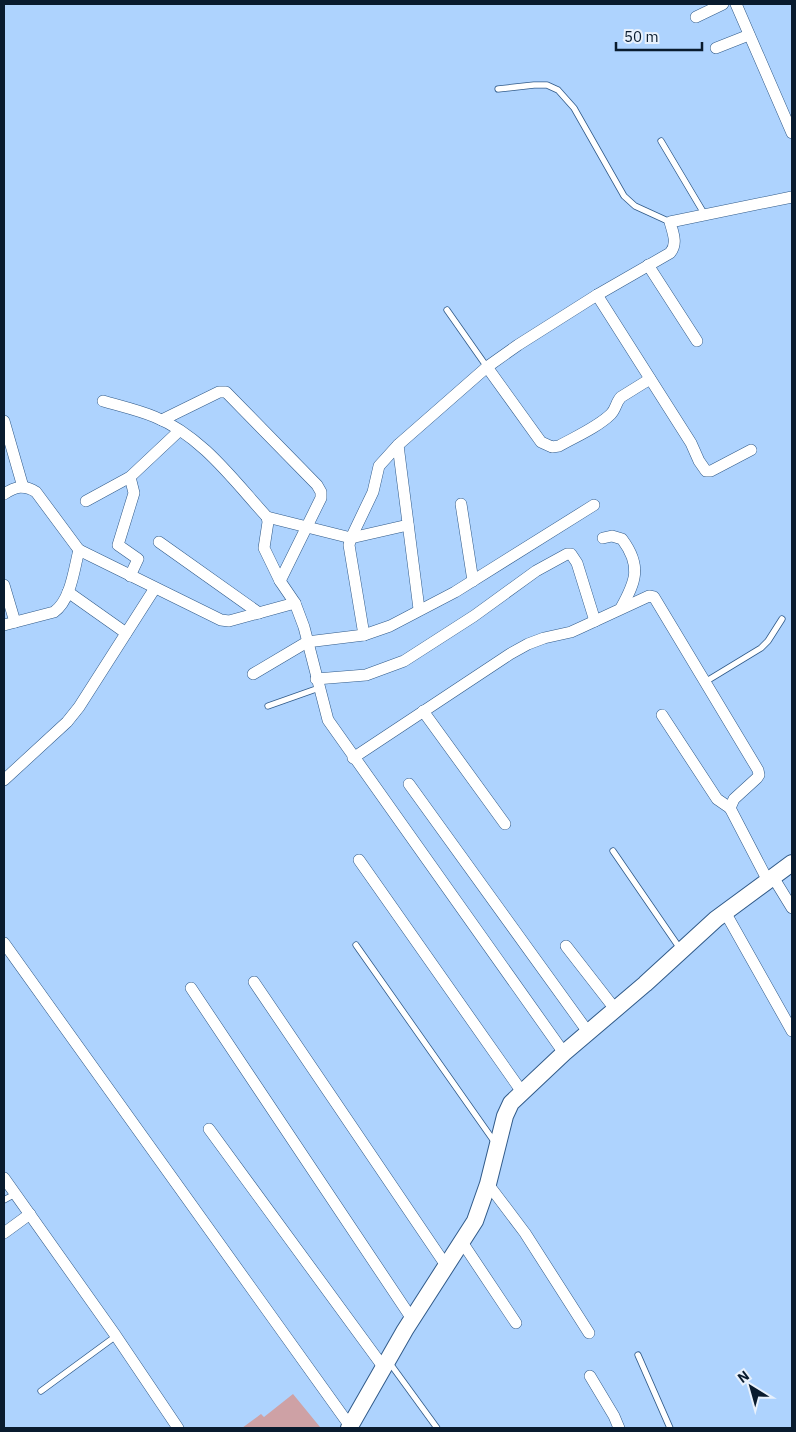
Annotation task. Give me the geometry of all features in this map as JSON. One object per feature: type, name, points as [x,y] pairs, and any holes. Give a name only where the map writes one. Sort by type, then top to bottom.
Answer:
[{"type":"street","points":[[696,17],[723,4]]},
{"type":"street","points":[[736,4],[792,133]]},
{"type":"street","points":[[716,48],[749,35]]},
{"type":"street","points":[[364,635],[349,545],[374,492],[379,466],[398,445],[487,367],[518,345],[597,295],[670,253],[675,243],[670,222],[792,197]]},
{"type":"street","points":[[648,265],[697,341]]},
{"type":"street","points":[[597,295],[691,443],[706,471],[718,468],[751,450]]},
{"type":"street","points":[[487,367],[541,442],[552,447],[559,446],[605,419],[616,408],[617,401],[621,397],[650,379]]},
{"type":"street","points":[[162,420],[219,392],[226,392],[310,478],[321,492],[321,498],[280,580]]},
{"type":"street","points":[[103,401],[162,420],[203,447],[266,517],[268,522],[264,548],[280,580],[295,603],[328,720],[353,758],[564,1052]]},
{"type":"street","points":[[4,421],[23,487]]},
{"type":"street","points":[[86,501],[130,477],[179,430]]},
{"type":"street","points":[[398,445],[420,609]]},
{"type":"street","points":[[130,477],[134,493],[118,545],[138,559],[130,576]]},
{"type":"street","points":[[4,494],[14,488],[30,488],[36,492],[79,550],[220,620],[228,621],[295,603]]},
{"type":"street","points":[[461,504],[473,581]]},
{"type":"street","points":[[253,674],[307,642],[364,635],[390,626],[473,581],[594,505]]},
{"type":"street","points":[[266,517],[351,538],[408,526]]},
{"type":"street","points":[[603,538],[612,536],[622,539],[628,546],[636,574],[632,588],[621,608]]},
{"type":"street","points":[[159,542],[259,613]]},
{"type":"street","points":[[4,585],[9,624],[54,612],[66,600],[79,550]]},
{"type":"street","points":[[318,684],[366,675],[404,661],[474,616],[536,571],[567,554],[571,554],[577,563],[595,621]]},
{"type":"street","points":[[4,780],[67,722],[79,707],[154,588]]},
{"type":"street","points":[[68,592],[126,632]]},
{"type":"street","points":[[353,758],[528,644],[571,632],[643,597],[649,596],[654,597],[760,775],[734,800],[730,808]]},
{"type":"street","points":[[423,711],[505,824]]},
{"type":"street","points":[[662,715],[717,799],[730,808],[771,879],[792,908]]},
{"type":"street","points":[[408,784],[588,1032]]},
{"type":"street","points":[[359,860],[522,1092]]},
{"type":"street","points":[[4,943],[350,1427],[412,1319],[475,1221],[488,1184],[505,1116],[511,1104],[564,1052],[725,912],[792,863]]},
{"type":"street","points":[[725,912],[792,1031]]},
{"type":"street","points":[[566,946],[615,1009]]},
{"type":"street","points":[[254,982],[447,1267]]},
{"type":"street","points":[[191,988],[412,1319]]},
{"type":"street","points":[[209,1129],[386,1364]]},
{"type":"street","points":[[4,1178],[116,1336],[178,1428]]},
{"type":"street","points":[[488,1184],[525,1233],[589,1333]]},
{"type":"street","points":[[4,1233],[30,1214]]},
{"type":"street","points":[[462,1242],[516,1323]]},
{"type":"street","points":[[590,1376],[619,1428]]},
{"type":"lane","points":[[498,88],[534,85],[547,86],[558,90],[574,108],[624,196],[635,206],[670,222]]},
{"type":"lane","points":[[661,141],[705,215]]},
{"type":"lane","points":[[447,310],[487,367]]},
{"type":"lane","points":[[705,682],[761,648],[768,641],[782,619]]},
{"type":"lane","points":[[268,706],[318,684]]},
{"type":"lane","points":[[613,851],[682,951]]},
{"type":"lane","points":[[356,946],[497,1146]]},
{"type":"lane","points":[[4,1200],[15,1194]]},
{"type":"lane","points":[[41,1391],[116,1336]]},
{"type":"lane","points":[[638,1355],[670,1428]]},
{"type":"lane","points":[[386,1364],[437,1428]]},
{"type":"shaded area","points":[[293,1394],[320,1427],[242,1428],[261,1414],[264,1417]]}]
